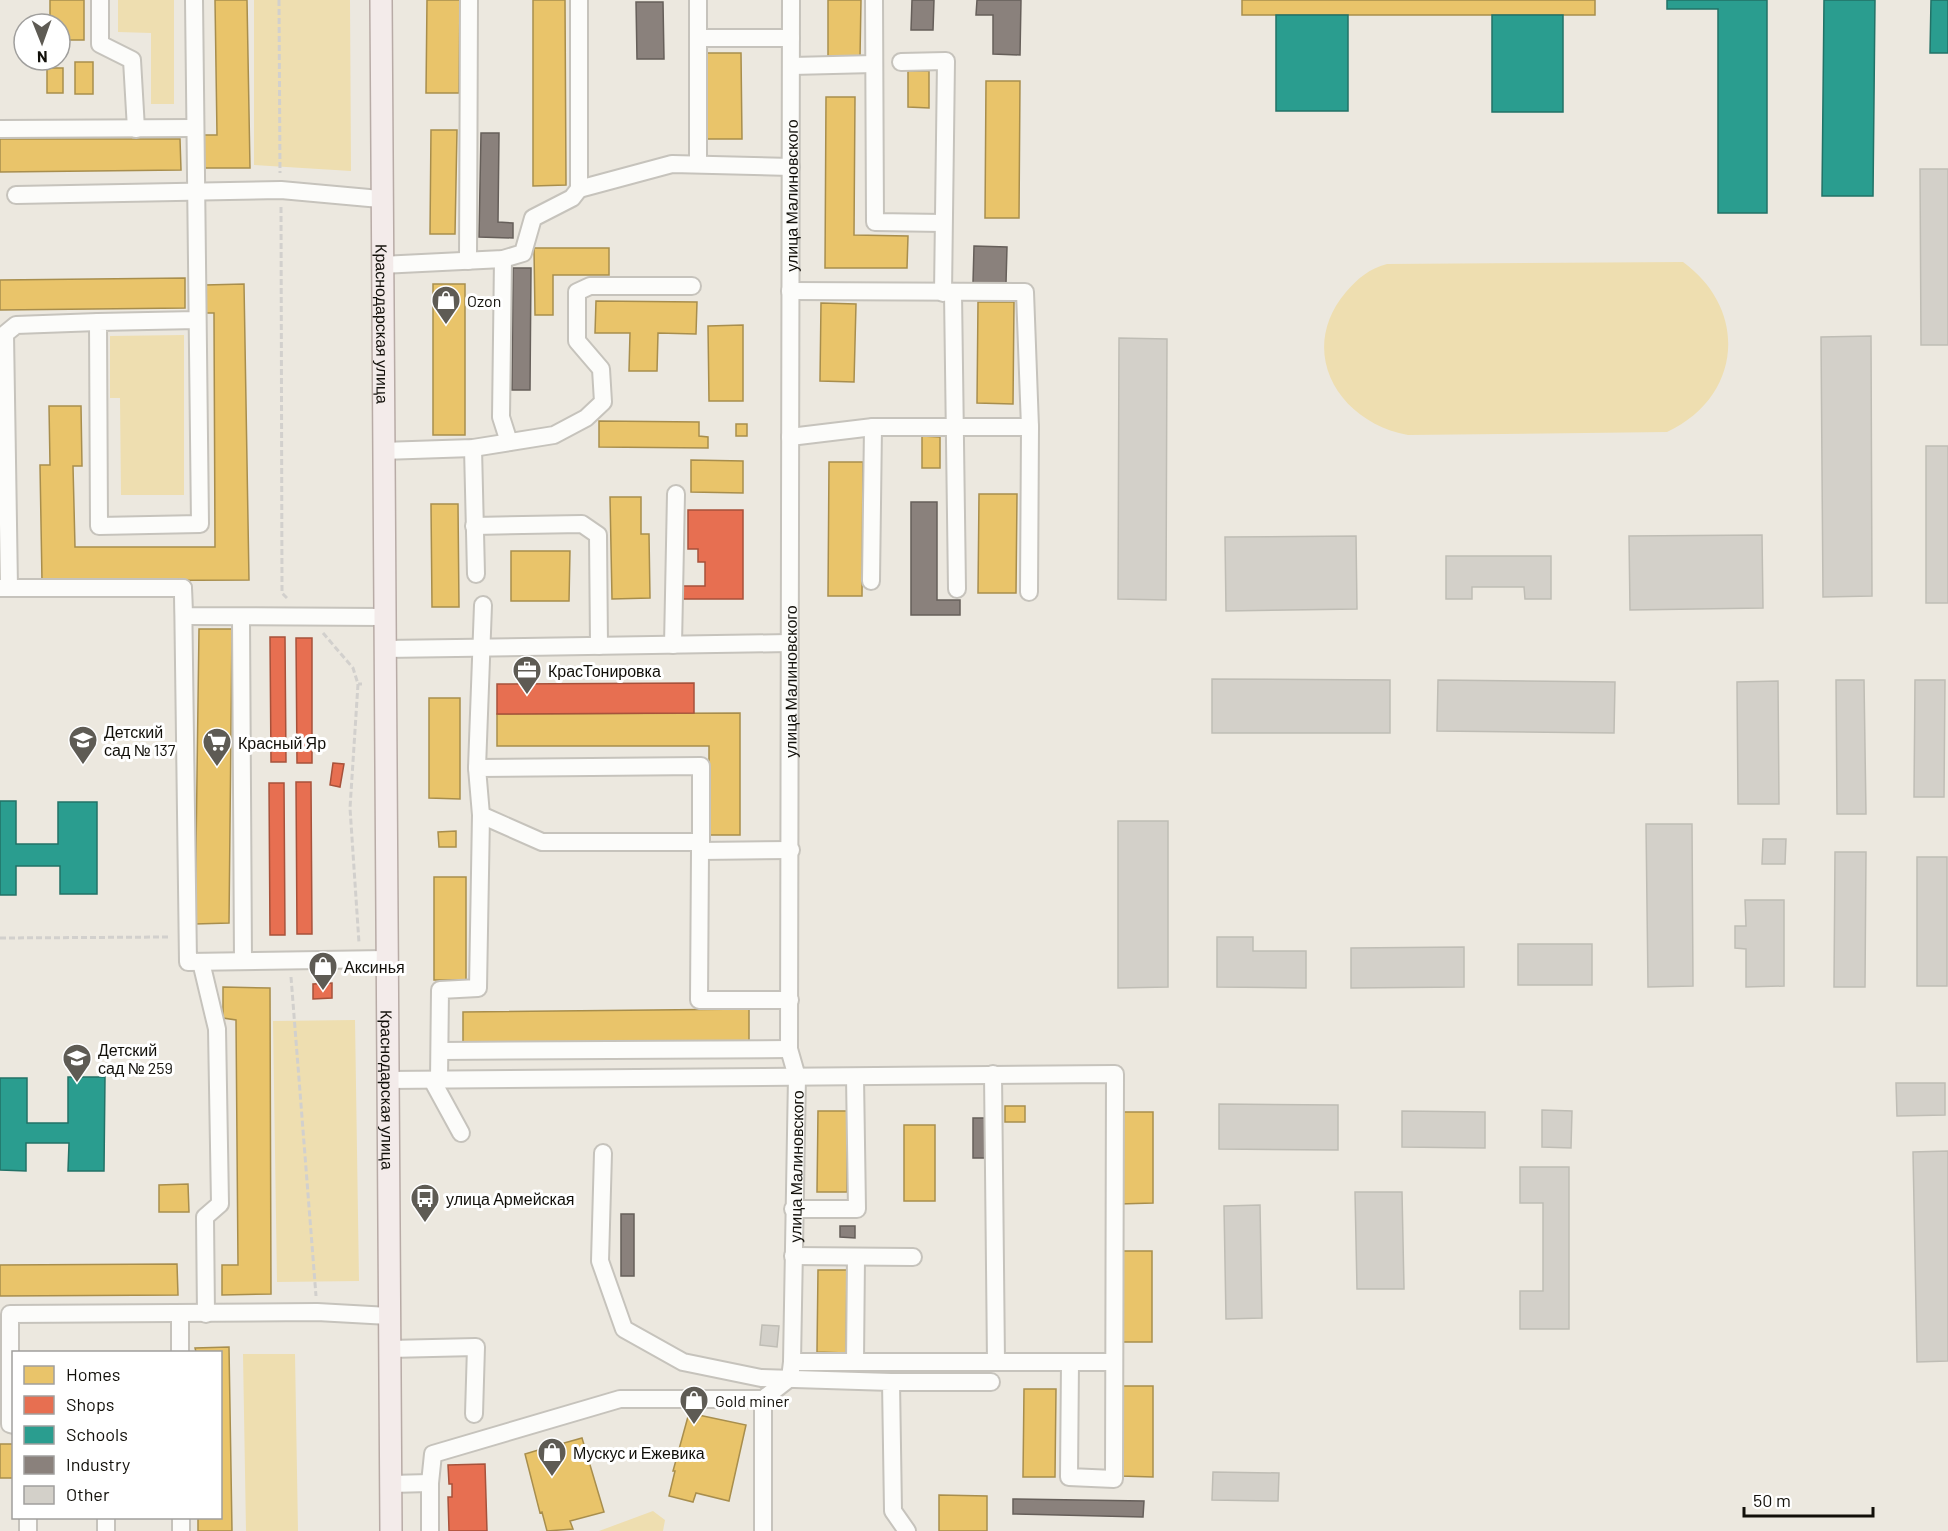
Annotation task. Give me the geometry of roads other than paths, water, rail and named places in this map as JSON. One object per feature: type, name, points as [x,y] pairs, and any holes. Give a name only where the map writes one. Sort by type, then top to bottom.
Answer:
[{"type":"main road","name":"Краснодарская улица","points":[[381,0],[380,199],[391,1531]]},
{"type":"street","points":[[100,0],[100,44],[132,60],[136,129]]},
{"type":"street","points":[[98,322],[99,526],[200,524],[194,0]]},
{"type":"street","points":[[468,261],[469,0]]},
{"type":"street","points":[[579,0],[579,189]]},
{"type":"street","points":[[698,0],[698,164]]},
{"type":"street","name":"улица Малиновского","points":[[791,0],[789,1049],[797,1077],[791,1370]]},
{"type":"street","points":[[874,0],[874,222],[943,223]]},
{"type":"street","points":[[698,39],[791,38]]},
{"type":"street","points":[[902,62],[946,61],[943,223],[954,428],[957,589]]},
{"type":"street","points":[[792,66],[874,64]]},
{"type":"street","points":[[0,129],[194,128]]},
{"type":"street","points":[[381,265],[503,259],[523,253],[533,218],[572,198],[579,189],[672,164],[791,167]]},
{"type":"street","points":[[16,195],[281,190],[380,199]]},
{"type":"street","points":[[503,259],[501,417],[509,442]]},
{"type":"street","points":[[382,451],[473,448],[554,435],[586,418],[603,402],[601,369],[577,341],[577,292],[590,286],[692,286]]},
{"type":"street","points":[[790,291],[1025,292],[1030,427],[1029,592]]},
{"type":"street","points":[[197,320],[16,325],[5,334],[2,434],[5,587],[183,588],[188,962],[386,959]]},
{"type":"street","points":[[790,437],[873,427],[1030,427]]},
{"type":"street","points":[[871,581],[873,427]]},
{"type":"street","points":[[473,448],[476,574]]},
{"type":"street","points":[[673,645],[675,494]]},
{"type":"street","points":[[474,526],[582,524],[598,535],[598,646]]},
{"type":"street","points":[[461,1133],[436,1080],[440,1051],[440,990],[478,988],[481,814],[477,768],[483,605]]},
{"type":"street","points":[[184,616],[383,617]]},
{"type":"street","points":[[241,618],[243,961]]},
{"type":"street","points":[[384,649],[789,643]]},
{"type":"street","points":[[477,768],[701,766],[699,1000],[790,1000]]},
{"type":"street","points":[[481,814],[542,842],[791,850]]},
{"type":"street","points":[[201,962],[218,1029],[220,1204],[205,1217],[206,1314]]},
{"type":"street","points":[[440,1051],[789,1049]]},
{"type":"street","points":[[993,1074],[996,1362]]},
{"type":"street","points":[[387,1080],[1115,1074],[1112,1362],[1114,1479],[1069,1477],[1070,1362]]},
{"type":"street","points":[[793,1209],[857,1209],[855,1077]]},
{"type":"street","points":[[603,1153],[600,1261],[624,1329],[683,1362],[761,1378],[791,1370],[855,1362],[1112,1362]]},
{"type":"street","points":[[793,1256],[913,1257]]},
{"type":"street","points":[[855,1362],[856,1257]]},
{"type":"street","points":[[12,1425],[10,1425],[10,1314],[180,1315],[317,1312],[389,1316]]},
{"type":"street","points":[[180,1315],[180,1351]]},
{"type":"street","points":[[389,1349],[476,1347],[474,1414]]},
{"type":"street","points":[[791,1370],[891,1382],[991,1382]]},
{"type":"street","points":[[763,1531],[763,1399],[791,1370]]},
{"type":"street","points":[[891,1382],[893,1511],[907,1531]]},
{"type":"street","points":[[430,1531],[430,1484],[433,1454],[620,1399],[763,1399]]},
{"type":"street","points":[[390,1484],[430,1484]]},
{"type":"place","name":"Ozon","points":[[446,326]]},
{"type":"place","name":"КрасТонировка","points":[[527,696]]},
{"type":"place","name":"Детский сад № 137","points":[[83,766]]},
{"type":"place","name":"Красный Яр","points":[[217,768]]},
{"type":"place","name":"Аксинья","points":[[323,992]]},
{"type":"place","name":"Детский сад № 259","points":[[77,1084]]},
{"type":"place","name":"улица Армейская","points":[[425,1224]]},
{"type":"place","name":"Gold miner","points":[[694,1426]]},
{"type":"place","name":"Мускус и Ежевика","points":[[552,1478]]}]
